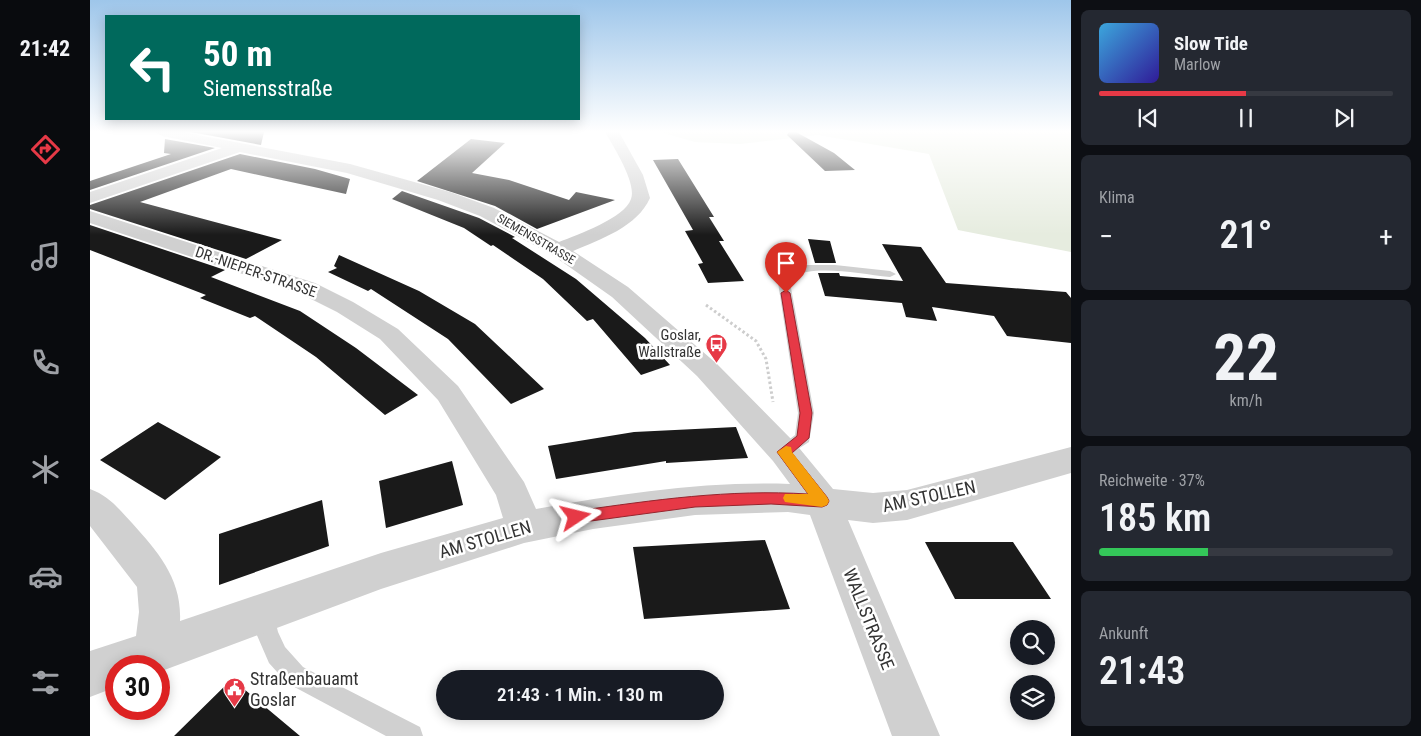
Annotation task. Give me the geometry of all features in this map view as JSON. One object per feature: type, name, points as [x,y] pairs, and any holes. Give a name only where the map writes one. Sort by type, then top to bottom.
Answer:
[{"type":"street","points":[[90,198],[185,166]]},
{"type":"street","name":"SIEMENSSTRASSE","points":[[337,166],[437,193],[487,212],[558,250],[620,292],[673,337],[753,419],[784,452],[822,501]]},
{"type":"street","points":[[558,250],[603,230],[629,215],[638,206],[641,191],[629,166]]},
{"type":"street","name":"DR.-NIEPER-STRASSE","points":[[90,217],[307,288],[345,307],[389,334],[448,394],[512,492],[524,527]]},
{"type":"street","name":"AM STOLLEN","points":[[90,674],[265,610],[447,549],[524,527],[593,514],[695,501],[780,498],[822,501],[873,508],[907,505],[1071,460]]},
{"type":"street","name":"WALLSTRASSE","points":[[822,501],[916,736]]},
{"type":"street","points":[[90,504],[151,572],[154,578],[160,592],[160,622],[156,651]]},
{"type":"lane","points":[[784,452],[803,438],[806,413],[783,276],[791,271],[811,268],[890,274]]},
{"type":"lane","points":[[265,610],[267,633],[277,655],[295,675],[411,736]]},
{"type":"path","points":[[706,305],[756,340],[766,359],[774,410],[753,419]]},
{"type":"shaded area","points":[[934,166],[1071,166],[1071,252],[958,230]]},
{"type":"building","points":[[134,166],[160,166],[90,190],[90,181]]},
{"type":"building","points":[[204,166],[302,166],[350,179],[346,194],[231,169],[140,202],[282,240],[246,259],[90,209],[90,205]]},
{"type":"building","points":[[436,166],[479,166],[472,173],[509,180],[569,200],[576,192],[615,200],[537,229],[495,206],[417,181]]},
{"type":"building","points":[[657,166],[683,166],[714,217],[709,217],[724,241],[719,241],[744,281],[708,283],[698,264],[703,263],[685,231],[693,230]]},
{"type":"building","points":[[820,166],[850,166],[855,170],[825,171]]},
{"type":"building","points":[[402,191],[479,218],[515,237],[512,238],[576,279],[645,338],[670,365],[641,375],[593,319],[587,321],[543,279],[464,228],[392,199]]},
{"type":"building","points":[[90,225],[225,270],[211,277],[300,311],[356,348],[418,395],[385,415],[316,357],[255,316],[250,318],[200,298],[206,295],[90,250]]},
{"type":"building","points":[[808,239],[830,241],[836,263],[815,263]]},
{"type":"building","points":[[882,244],[921,247],[946,283],[1066,292],[1071,298],[1071,343],[1007,336],[994,316],[932,307],[937,321],[906,317],[902,303],[825,296],[818,273],[839,273],[840,276],[903,281]]},
{"type":"building","points":[[339,255],[419,291],[475,324],[544,389],[511,404],[448,339],[371,289],[368,291],[328,272],[337,268],[334,266]]},
{"type":"building","points":[[158,422],[221,457],[165,500],[100,460]]},
{"type":"building","points":[[736,427],[748,458],[666,463],[666,461],[556,479],[548,446],[634,432]]},
{"type":"building","points":[[452,461],[463,505],[386,528],[379,481]]},
{"type":"building","points":[[322,500],[329,546],[219,585],[219,534]]},
{"type":"building","points":[[765,540],[790,609],[644,619],[633,547]]},
{"type":"building","points":[[925,542],[1013,542],[1051,599],[955,599]]},
{"type":"building","name":"Straßenbauamt Goslar","points":[[232,679],[300,736],[174,736]]},
{"type":"slow traffic","points":[[786,451],[784,452],[822,501],[790,498]]},
{"type":"place","name":"Goslar, Wallstraße","points":[[717,363]]},
{"type":"place","name":"Straßenbauamt Goslar","points":[[234,707]]},
{"type":"route","points":[[576,517],[695,501],[754,498],[822,501],[784,452],[803,438],[806,413],[793,345],[786,293]]}]
